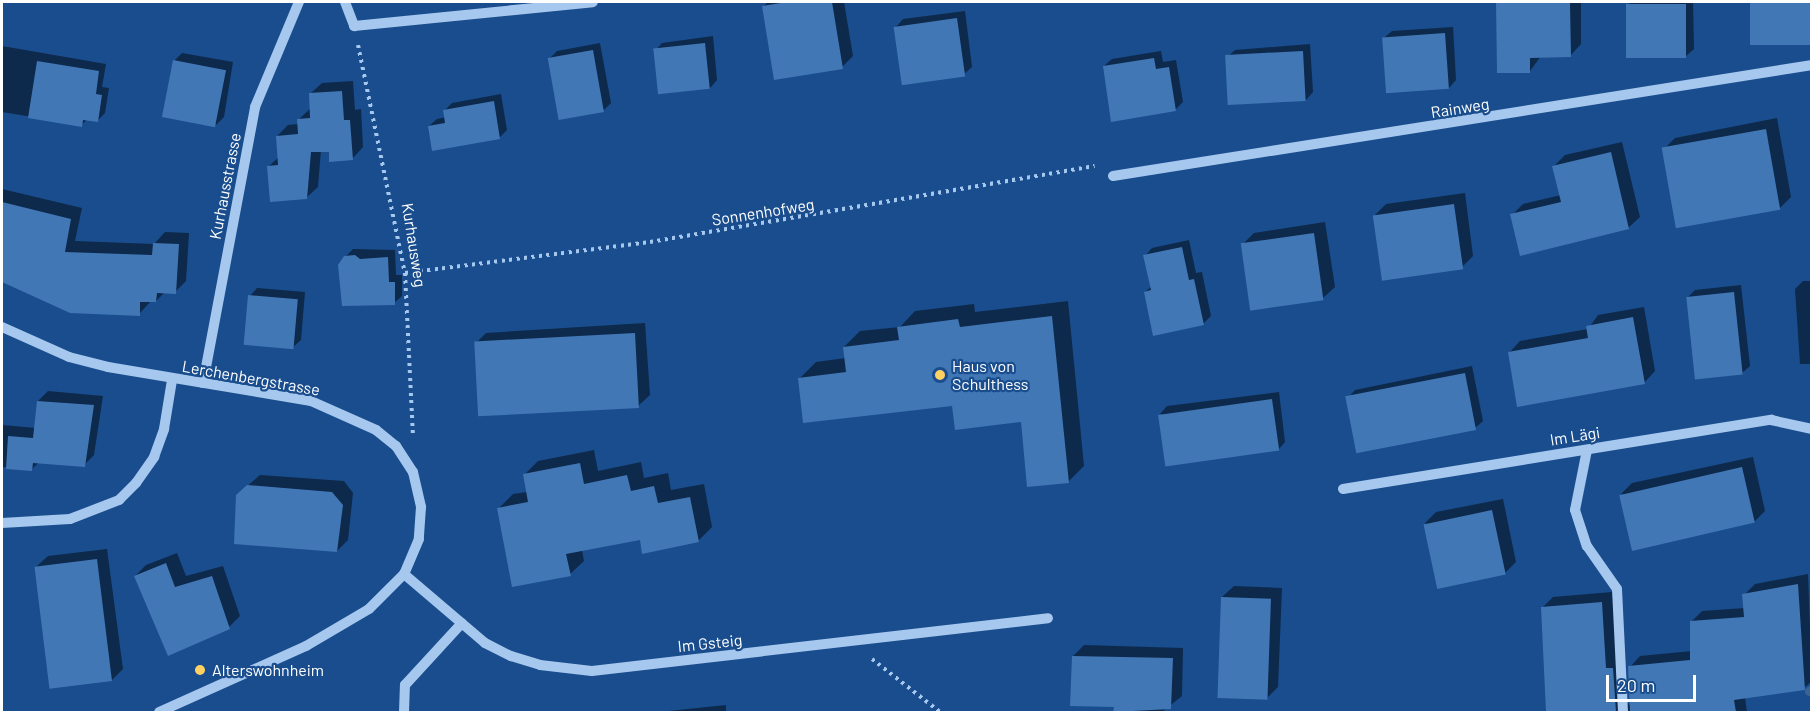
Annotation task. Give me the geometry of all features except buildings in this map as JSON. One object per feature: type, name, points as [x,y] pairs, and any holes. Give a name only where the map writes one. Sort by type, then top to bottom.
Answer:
[{"type":"street","name":"Kurhausstrasse","points":[[203,383],[255,107],[299,2]]},
{"type":"street","points":[[345,2],[354,26],[593,2]]},
{"type":"street","name":"Rainweg","points":[[1113,176],[1812,65]]},
{"type":"street","name":"Lerchenbergstrasse","points":[[2,327],[69,357],[172,380],[311,401],[356,418],[396,446],[413,472],[421,507],[418,539],[404,574],[369,609],[339,627],[159,712]]},
{"type":"street","points":[[2,523],[70,519],[119,500],[136,483],[154,457],[164,429],[172,380]]},
{"type":"street","name":"Im Lägi","points":[[1343,489],[1772,420],[1812,429]]},
{"type":"street","points":[[1587,450],[1575,510],[1587,546],[1617,589],[1623,712]]},
{"type":"street","name":"Im Gsteig","points":[[404,574],[485,643],[511,656],[540,665],[592,671],[1048,618]]},
{"type":"street","points":[[404,712],[405,685],[462,623]]},
{"type":"path","name":"Kurhausweg","points":[[354,26],[405,273],[413,472]]},
{"type":"path","name":"Sonnenhofweg","points":[[405,273],[650,242],[1110,164],[1113,176]]},
{"type":"path","points":[[850,642],[940,712]]},
{"type":"place","name":"Haus von Schulthess","points":[[940,375]]},
{"type":"place","name":"Alterswohnheim","points":[[200,670]]}]
